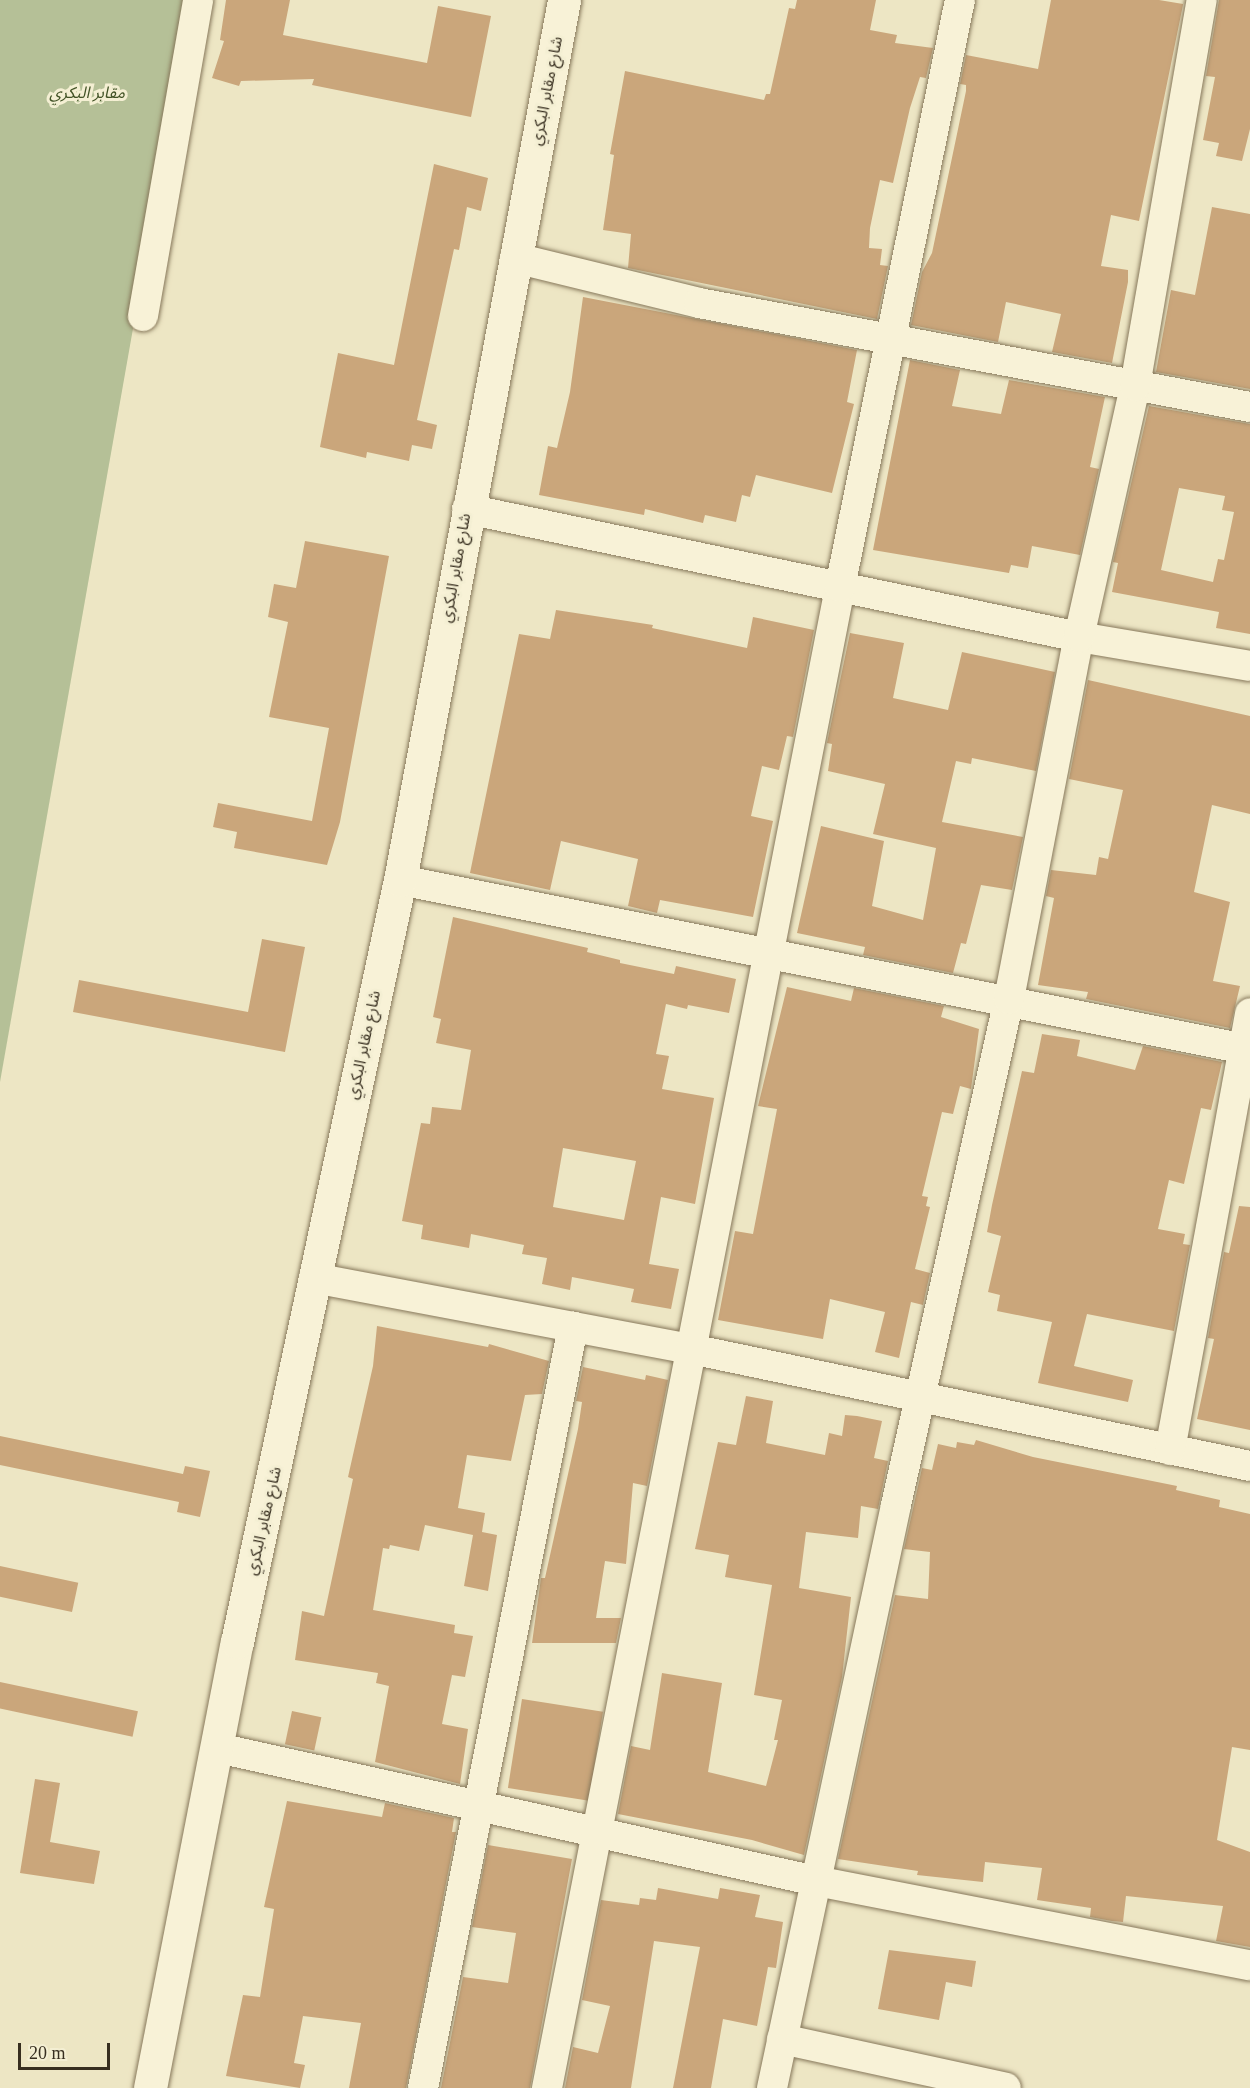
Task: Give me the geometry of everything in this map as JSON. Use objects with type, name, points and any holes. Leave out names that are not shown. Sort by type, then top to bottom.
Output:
[{"type":"street","points":[[143,316],[198,0]]},
{"type":"street","name":"شارع مقابر البكري","points":[[150,2088],[314,1278],[400,880],[467,509],[564,0]]},
{"type":"street","points":[[547,2088],[771,952],[840,587],[960,0]]},
{"type":"street","points":[[772,2088],[896,1505],[922,1400],[1009,999],[1080,637],[1135,386],[1202,0]]},
{"type":"street","points":[[515,258],[699,303],[1250,407]]},
{"type":"street","points":[[467,509],[1080,637],[1250,666]]},
{"type":"street","points":[[400,880],[1009,999],[1246,1049]]},
{"type":"street","points":[[1170,1450],[1246,1049],[1250,1013]]},
{"type":"street","points":[[314,1278],[691,1349],[922,1400],[1250,1466]]},
{"type":"street","points":[[423,2088],[573,1327]]},
{"type":"street","points":[[218,1748],[816,1881],[1250,1965]]},
{"type":"street","points":[[782,2039],[1002,2088]]},
{"type":"green space","name":"مقابر البكري","points":[[0,0],[191,0],[0,1082]]},
{"type":"building","points":[[226,0],[290,0],[283,35],[427,63],[438,6],[491,16],[471,117],[312,85],[314,79],[241,81],[239,86],[212,78],[224,41],[220,40]]},
{"type":"building","points":[[797,0],[876,0],[870,30],[897,35],[895,43],[933,48],[926,78],[920,77],[910,108],[893,183],[880,180],[870,228],[869,248],[882,249],[880,265],[888,266],[877,319],[628,268],[631,234],[603,230],[614,155],[610,154],[625,71],[764,100],[766,94],[770,94],[789,8],[795,9]]},
{"type":"building","points":[[1051,0],[1159,0],[1183,4],[1184,0],[1139,221],[1111,215],[1101,266],[1128,270],[1128,282],[1112,363],[1052,352],[1061,314],[1006,302],[998,342],[911,325],[922,272],[932,253],[966,91],[966,85],[960,84],[966,55],[1038,69]]},
{"type":"building","points":[[1219,0],[1250,0],[1250,129],[1242,161],[1216,156],[1219,143],[1203,140],[1215,77],[1206,76]]},
{"type":"building","points":[[434,164],[488,178],[481,211],[467,207],[459,250],[454,249],[417,420],[437,425],[432,449],[412,445],[409,461],[367,452],[366,458],[320,447],[338,353],[394,365]]},
{"type":"building","points":[[1212,207],[1250,214],[1250,389],[1156,372],[1171,290],[1195,295]]},
{"type":"building","points":[[583,297],[857,350],[847,402],[854,404],[832,493],[756,475],[750,497],[742,495],[736,522],[705,515],[703,523],[645,509],[644,515],[539,495],[548,446],[557,448],[570,392]]},
{"type":"building","points":[[910,360],[960,370],[952,406],[1001,414],[1009,380],[1105,397],[1090,467],[1099,469],[1080,555],[1032,546],[1028,568],[1011,565],[1009,573],[873,550]]},
{"type":"building","points":[[1149,406],[1250,424],[1250,634],[1216,628],[1219,612],[1112,592],[1118,563],[1113,562]],"holes":[[[1179,488],[1225,496],[1222,510],[1234,512],[1224,560],[1218,559],[1213,582],[1161,570]]]},
{"type":"building","points":[[305,541],[389,556],[340,822],[327,865],[234,848],[237,832],[213,827],[218,803],[312,821],[329,728],[269,717],[288,622],[268,617],[274,584],[296,588]]},
{"type":"building","points":[[556,610],[653,625],[652,628],[747,648],[753,617],[814,630],[793,737],[787,736],[779,770],[762,766],[751,816],[773,821],[753,917],[660,900],[657,913],[628,906],[638,859],[561,841],[550,890],[470,873],[519,634],[550,639]]},
{"type":"building","points":[[850,633],[904,643],[893,698],[948,710],[962,652],[1055,672],[1036,771],[972,758],[971,764],[956,761],[942,822],[1023,837],[1012,890],[981,885],[966,944],[961,943],[953,973],[863,955],[865,947],[797,933],[821,826],[884,841],[872,906],[923,920],[936,848],[873,834],[885,784],[828,771],[832,744],[827,743]]},
{"type":"building","points":[[1088,680],[1250,716],[1250,814],[1212,805],[1194,892],[1230,902],[1213,981],[1240,986],[1230,1028],[1086,999],[1088,992],[1038,985],[1054,898],[1046,896],[1051,870],[1096,875],[1099,857],[1108,859],[1123,790],[1069,779]]},
{"type":"building","points":[[453,917],[588,948],[587,952],[620,960],[620,963],[674,974],[676,966],[736,979],[729,1013],[688,1005],[687,1009],[666,1004],[656,1054],[669,1056],[662,1089],[714,1098],[695,1204],[661,1197],[649,1264],[679,1269],[671,1309],[631,1302],[634,1289],[572,1277],[570,1290],[542,1284],[547,1258],[522,1254],[524,1245],[471,1234],[469,1248],[421,1239],[423,1225],[402,1221],[421,1123],[430,1124],[432,1107],[461,1110],[471,1050],[436,1043],[441,1019],[433,1017]],"holes":[[[563,1148],[636,1161],[624,1220],[553,1207]]]},
{"type":"building","points":[[262,939],[305,947],[285,1052],[73,1012],[79,980],[248,1012]]},
{"type":"building","points":[[787,987],[851,1001],[854,988],[944,1006],[941,1017],[979,1029],[971,1089],[960,1086],[953,1114],[942,1112],[922,1196],[928,1197],[926,1206],[930,1207],[915,1269],[930,1273],[923,1305],[911,1302],[899,1358],[875,1352],[885,1312],[830,1299],[823,1339],[718,1320],[735,1231],[753,1234],[777,1109],[758,1106]]},
{"type":"building","points":[[1042,1034],[1080,1040],[1077,1056],[1135,1070],[1143,1046],[1222,1062],[1211,1110],[1201,1108],[1184,1184],[1169,1180],[1158,1229],[1185,1234],[1183,1244],[1190,1245],[1174,1331],[1087,1314],[1074,1366],[1133,1380],[1128,1402],[1038,1383],[1052,1322],[997,1311],[1000,1295],[988,1292],[1001,1236],[987,1232],[992,1205],[1022,1071],[1034,1073]]},
{"type":"building","points":[[1239,1206],[1250,1207],[1250,1430],[1197,1419],[1214,1339],[1208,1338],[1224,1252],[1229,1253]]},
{"type":"building","points":[[377,1326],[488,1347],[489,1344],[549,1361],[542,1394],[525,1395],[511,1461],[467,1455],[458,1508],[485,1513],[482,1532],[497,1535],[488,1591],[464,1586],[473,1535],[425,1525],[419,1551],[390,1545],[389,1549],[383,1548],[373,1610],[455,1625],[454,1633],[473,1636],[465,1677],[452,1675],[442,1724],[468,1729],[460,1784],[375,1762],[389,1686],[376,1683],[378,1673],[295,1660],[302,1611],[324,1616],[353,1479],[348,1477],[373,1366]]},
{"type":"building","points":[[583,1367],[645,1380],[646,1375],[668,1380],[647,1486],[633,1483],[626,1564],[605,1561],[596,1618],[621,1618],[616,1643],[532,1643],[541,1578],[545,1578],[578,1429],[582,1402],[576,1401]]},
{"type":"building","points":[[746,1396],[773,1401],[766,1443],[825,1455],[829,1433],[842,1436],[845,1415],[857,1416],[882,1421],[874,1458],[888,1461],[878,1509],[861,1506],[858,1538],[806,1532],[799,1588],[851,1597],[842,1677],[804,1855],[752,1840],[618,1814],[631,1746],[650,1750],[662,1673],[722,1683],[708,1772],[766,1786],[778,1740],[774,1740],[782,1700],[754,1695],[772,1585],[725,1577],[729,1555],[695,1549],[718,1442],[736,1445]]},
{"type":"building","points":[[0,1436],[183,1474],[185,1466],[210,1471],[200,1517],[177,1512],[179,1502],[0,1465]]},
{"type":"building","points":[[976,1440],[1033,1457],[1177,1486],[1176,1490],[1220,1500],[1219,1507],[1250,1514],[1250,1750],[1232,1747],[1217,1840],[1250,1852],[1250,1947],[1216,1941],[1223,1906],[1126,1896],[1123,1922],[1112,1921],[1090,1917],[1091,1908],[1037,1900],[1042,1868],[985,1862],[983,1882],[917,1875],[918,1871],[838,1859],[895,1595],[928,1599],[930,1552],[904,1549],[922,1468],[932,1470],[938,1444],[956,1448],[957,1442],[974,1445]]},
{"type":"building","points":[[0,1566],[78,1583],[72,1612],[0,1597]]},
{"type":"building","points":[[0,1682],[138,1711],[133,1737],[0,1709]]},
{"type":"building","points":[[522,1699],[603,1712],[589,1801],[508,1788]]},
{"type":"building","points":[[292,1711],[321,1717],[314,1750],[285,1744]]},
{"type":"building","points":[[35,1779],[60,1783],[50,1842],[100,1851],[94,1884],[20,1873]]},
{"type":"building","points":[[287,1801],[382,1817],[385,1803],[454,1818],[452,1832],[456,1832],[406,2088],[349,2088],[361,2023],[303,2016],[294,2063],[305,2065],[300,2088],[226,2076],[243,1995],[260,1997],[274,1909],[264,1907]]},
{"type":"building","points":[[488,1845],[572,1859],[530,2088],[441,2088],[463,1977],[508,1983],[516,1933],[472,1927]]},
{"type":"building","points":[[658,1888],[718,1899],[720,1888],[760,1895],[755,1917],[783,1922],[776,1968],[768,1967],[757,2026],[723,2019],[711,2088],[673,2088],[700,1947],[654,1941],[631,2088],[565,2088],[573,2047],[598,2053],[610,2006],[582,2000],[601,1900],[639,1905],[640,1898],[656,1900]]},
{"type":"building","points":[[889,1950],[976,1961],[972,1987],[946,1982],[939,2020],[878,2009]]}]
